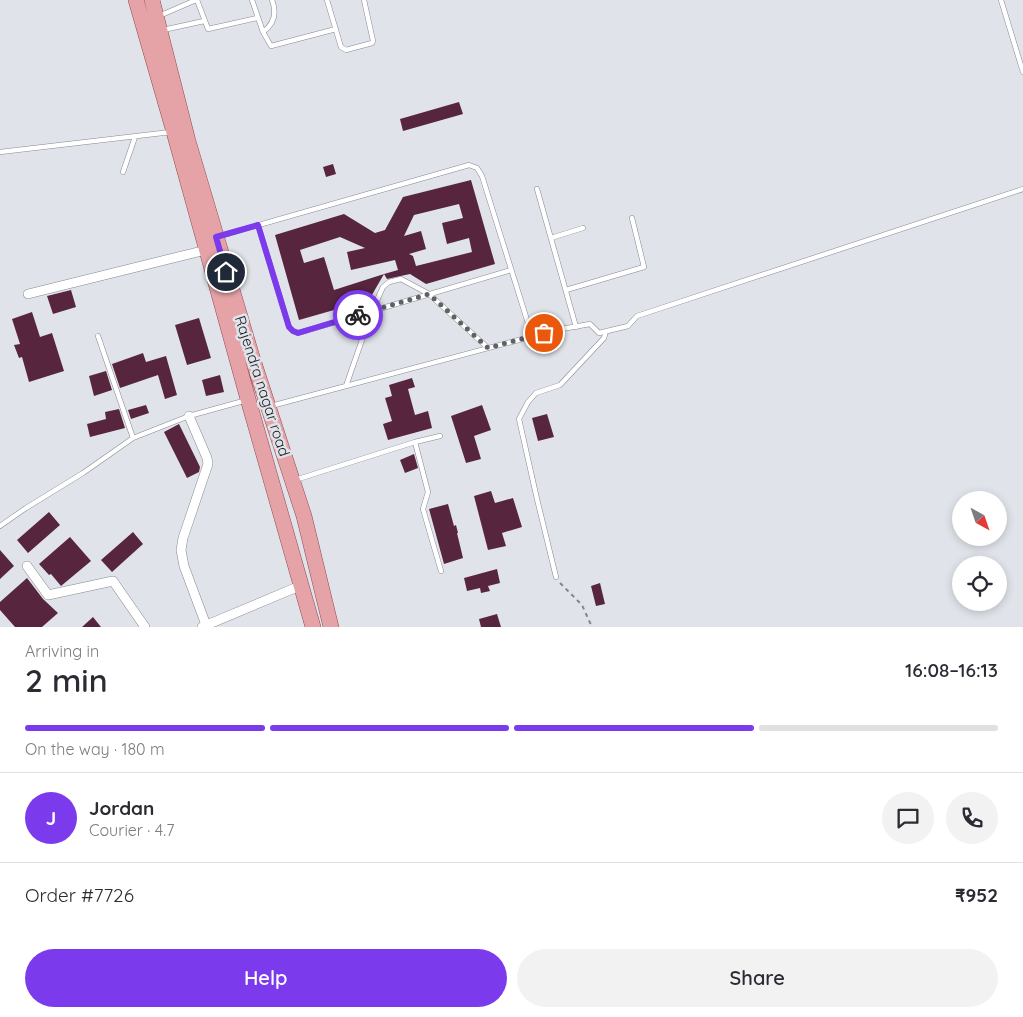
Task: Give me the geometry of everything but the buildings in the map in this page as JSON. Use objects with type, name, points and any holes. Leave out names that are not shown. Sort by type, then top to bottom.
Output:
[{"type":"main road","name":"Rajendra nagar road","points":[[136,0],[206,250],[245,359],[267,407],[293,480],[304,516],[330,627]]},
{"type":"main road","name":"Rajendra nagar road","points":[[152,0],[188,141],[216,237],[245,359],[248,400],[313,627]]},
{"type":"street","points":[[28,294],[206,250]]},
{"type":"street","points":[[189,416],[208,464],[183,538],[181,550],[184,566],[204,626],[302,585]]},
{"type":"street","points":[[27,566],[48,595],[113,581],[145,627]]},
{"type":"lane","points":[[159,24],[197,0],[206,27],[211,29],[257,18]]},
{"type":"lane","points":[[252,0],[263,32],[269,43],[275,46],[336,29]]},
{"type":"lane","points":[[263,32],[268,28],[275,13],[272,0]]},
{"type":"lane","points":[[327,0],[341,47],[344,50],[372,43],[374,36],[364,0]]},
{"type":"lane","points":[[1002,0],[1023,72]]},
{"type":"lane","points":[[159,24],[204,21]]},
{"type":"lane","points":[[0,152],[174,132]]},
{"type":"lane","points":[[123,172],[135,137]]},
{"type":"lane","points":[[216,237],[469,165],[477,168],[482,176],[532,336]]},
{"type":"lane","points":[[537,189],[576,327]]},
{"type":"lane","points":[[267,407],[532,336],[590,324],[599,333],[628,326],[637,316],[1023,189]]},
{"type":"lane","points":[[566,290],[644,267],[632,218]]},
{"type":"lane","points":[[258,225],[289,327],[298,333],[511,270]]},
{"type":"lane","points":[[551,238],[583,228]]},
{"type":"lane","points":[[346,386],[372,311],[383,287],[389,282],[404,279],[429,294],[488,348]]},
{"type":"lane","points":[[556,577],[519,419],[528,402],[536,393],[560,385],[604,338],[606,331]]},
{"type":"lane","points":[[98,336],[133,438]]},
{"type":"lane","points":[[0,526],[83,473],[133,438],[189,416],[248,400]]},
{"type":"lane","points":[[293,480],[440,436]]},
{"type":"lane","points":[[415,442],[428,492],[423,509],[441,571]]},
{"type":"path","points":[[556,577],[582,605],[592,627]]},
{"type":"way so far","points":[[358,315],[429,294],[488,348],[544,333]]},
{"type":"route","points":[[226,272],[216,237],[258,225],[289,327],[293,331],[298,333],[358,315]]}]
